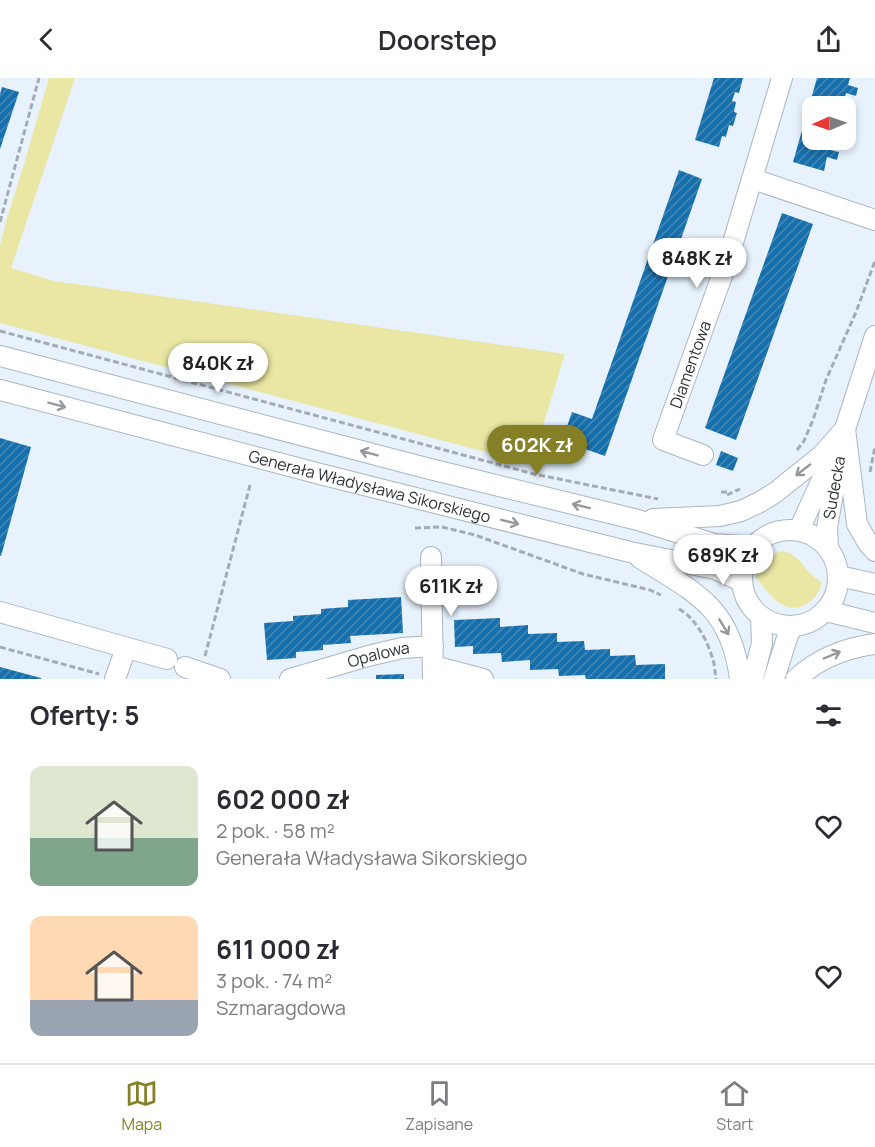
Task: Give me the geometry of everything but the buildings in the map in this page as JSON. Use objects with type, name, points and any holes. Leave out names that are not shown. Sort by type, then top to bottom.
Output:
[{"type":"street","name":"Diamentowa","points":[[703,455],[663,440],[729,256],[782,78]]},
{"type":"street","points":[[753,179],[875,220]]},
{"type":"street","name":"Sudecka","points":[[798,530],[845,429],[875,336]]},
{"type":"street","name":"Generała Władysława Sikorskiego","points":[[0,356],[426,468],[638,520],[714,544],[753,547]]},
{"type":"street","name":"Generała Władysława Sikorskiego","points":[[0,390],[630,552],[714,569],[741,581]]},
{"type":"street","points":[[638,520],[720,516],[741,511],[776,492],[822,455],[845,429]]},
{"type":"street","points":[[845,429],[857,524],[875,552]]},
{"type":"street","name":"Sudecka","points":[[828,547],[827,528],[845,429]]},
{"type":"street","points":[[786,529],[798,530],[810,533],[828,547],[836,561],[839,576],[838,588],[826,611],[804,625],[792,627],[776,624],[761,617],[751,607],[741,581],[746,557],[762,538],[786,529]]},
{"type":"street","points":[[630,552],[705,601],[724,625],[731,639],[740,679]]},
{"type":"street","points":[[431,557],[433,664]]},
{"type":"street","points":[[839,576],[875,584]]},
{"type":"street","points":[[826,611],[875,623]]},
{"type":"street","points":[[0,612],[167,659]]},
{"type":"street","points":[[753,679],[762,643],[761,617]]},
{"type":"street","points":[[774,679],[792,627]]},
{"type":"street","points":[[796,679],[821,659],[862,645],[875,644]]},
{"type":"street","points":[[115,679],[126,648]]},
{"type":"street","name":"Opalowa","points":[[290,679],[402,648],[433,664],[483,679]]},
{"type":"street","points":[[193,670],[220,679]]},
{"type":"path","points":[[0,222],[39,78]]},
{"type":"path","points":[[796,451],[804,441],[813,420],[826,380],[856,312],[875,261]]},
{"type":"path","points":[[0,331],[534,474],[662,500]]},
{"type":"path","points":[[869,477],[875,447]]},
{"type":"path","points":[[193,670],[250,485]]},
{"type":"path","points":[[721,492],[732,492],[744,488]]},
{"type":"path","points":[[415,528],[442,527],[475,536],[583,574],[650,590],[665,596]]},
{"type":"path","points":[[681,607],[705,640],[718,679]]},
{"type":"path","points":[[0,647],[115,679]]},
{"type":"shaded area","points":[[49,78],[75,78],[11,268],[54,281],[565,354],[531,464],[0,323],[0,245]]},
{"type":"shaded area","points":[[784,551],[796,557],[816,579],[822,582],[816,596],[799,607],[792,608],[778,602],[755,576],[756,570],[765,558]]}]
